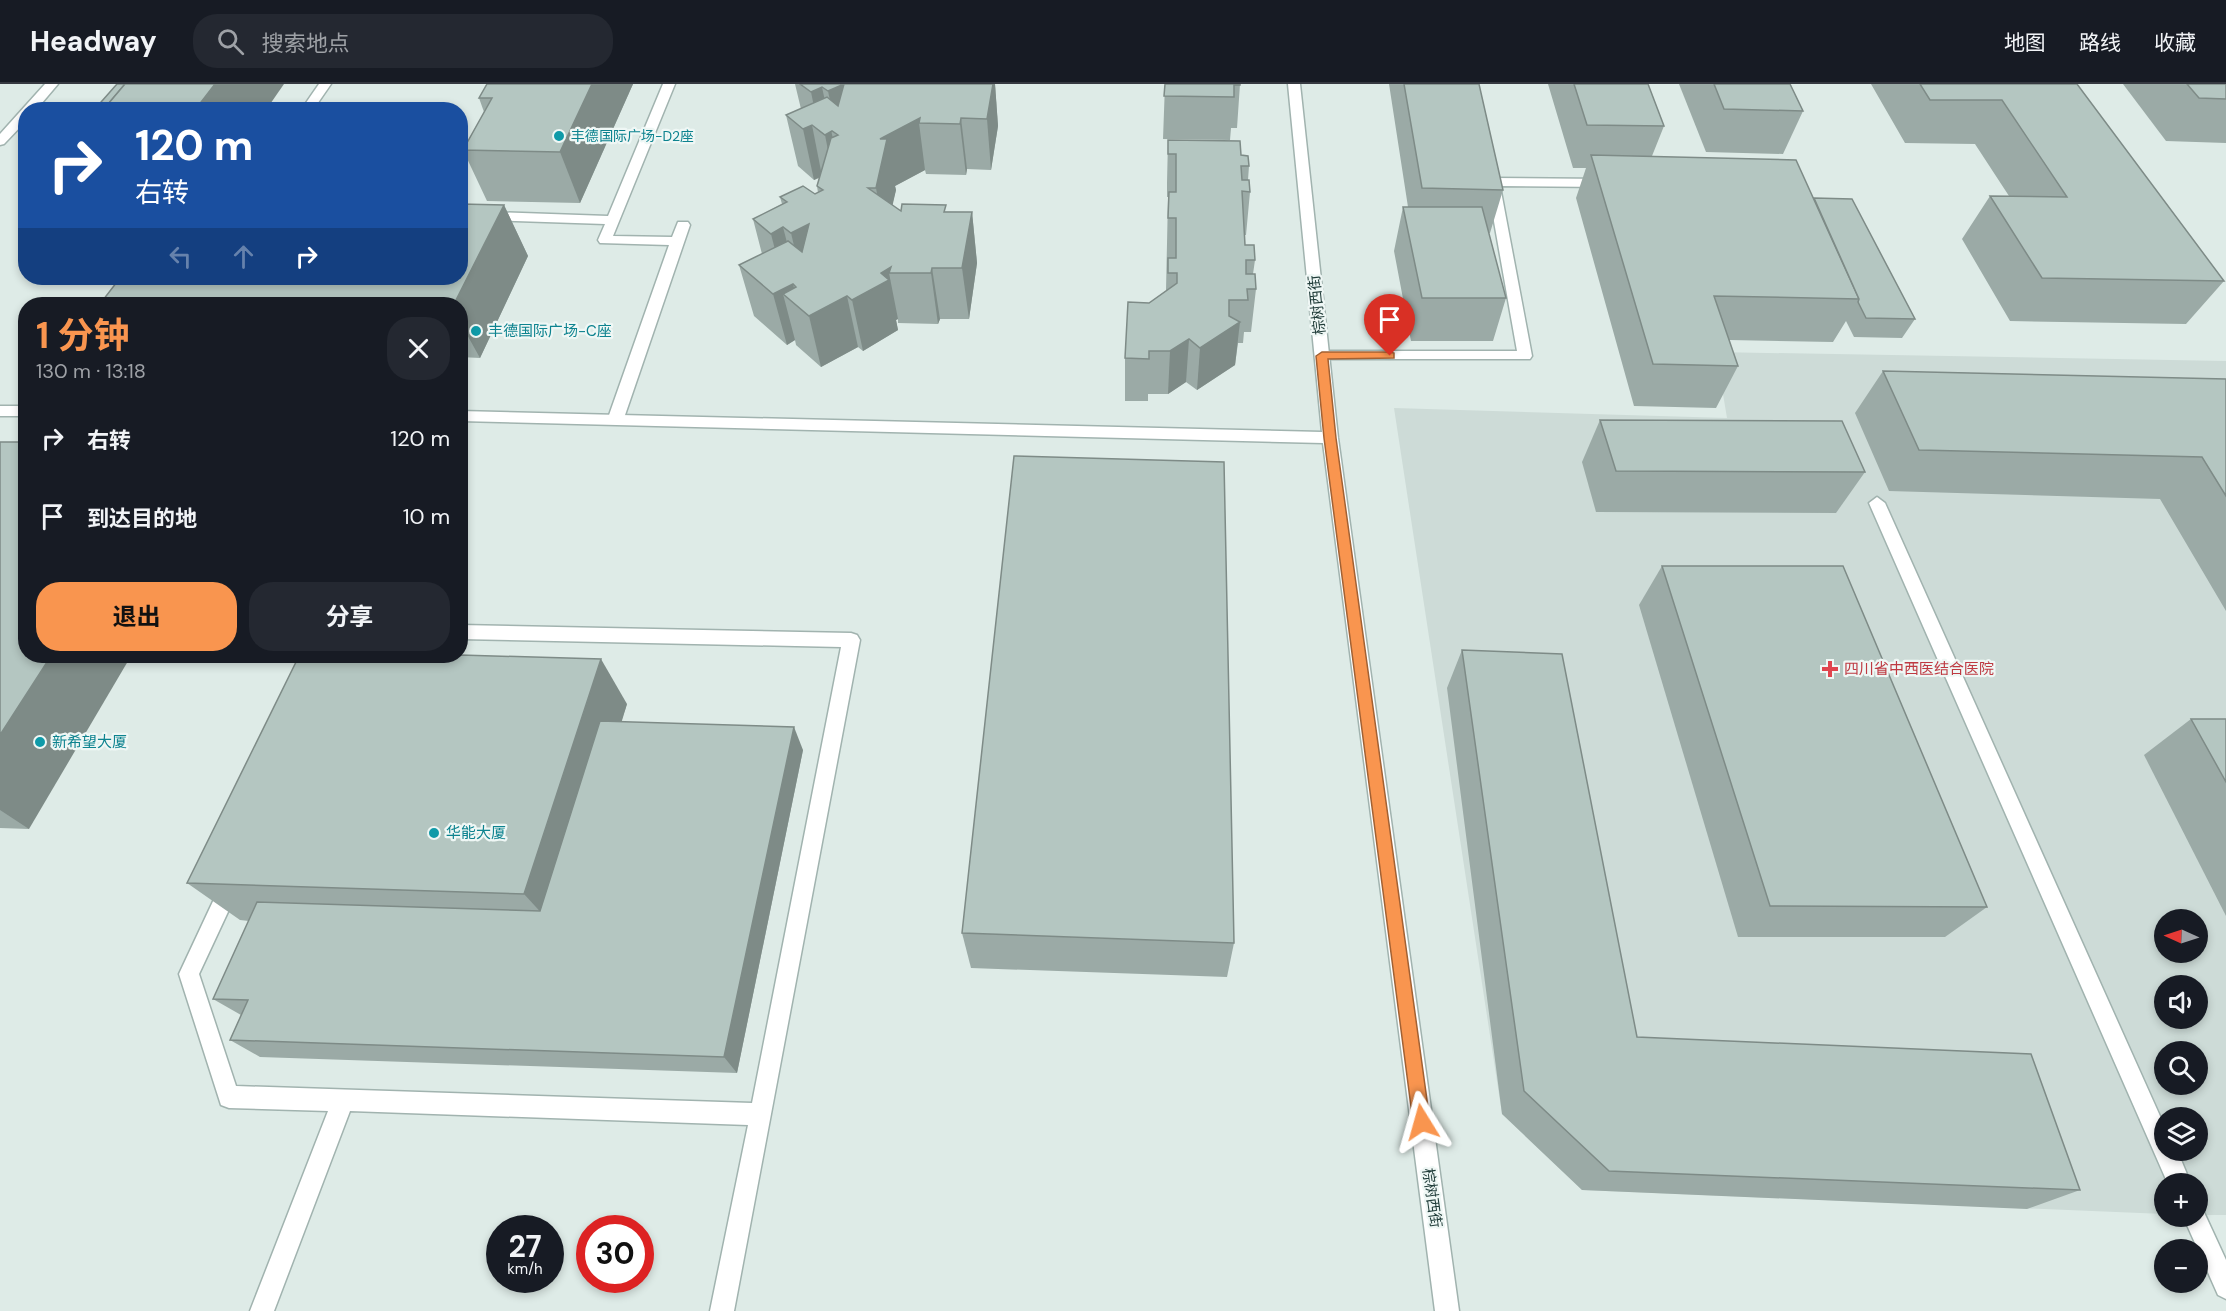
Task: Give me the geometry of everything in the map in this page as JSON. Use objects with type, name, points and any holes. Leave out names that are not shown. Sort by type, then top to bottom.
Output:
[{"type":"street","points":[[36,102],[52,84]]},
{"type":"street","points":[[313,102],[325,84]]},
{"type":"street","points":[[669,84],[605,240],[678,241]]},
{"type":"street","name":"棕树西街","points":[[1294,84],[1330,438],[1447,1311]]},
{"type":"street","points":[[0,141],[18,122]]},
{"type":"street","points":[[1322,356],[1525,356],[1493,182],[1620,183]]},
{"type":"street","points":[[468,215],[613,219]]},
{"type":"street","points":[[616,418],[683,225]]},
{"type":"street","points":[[0,411],[18,411]]},
{"type":"street","points":[[468,416],[616,418],[1330,438]]},
{"type":"street","points":[[1877,503],[2154,1125]]},
{"type":"street","points":[[468,632],[851,640],[722,1311]]},
{"type":"street","points":[[239,868],[189,974],[229,1097],[761,1114]]},
{"type":"street","points":[[262,1311],[343,1100]]},
{"type":"street","points":[[2199,1227],[2226,1287]]},
{"type":"shaded area","name":"四川省中西医结合医院","points":[[1716,352],[2226,361],[2226,1215],[2208,1215],[2208,1173],[2154,1173],[2154,1214],[1582,1190],[1502,1114],[1394,408],[1727,418]]},
{"type":"building","points":[[117,84],[125,84],[110,102],[101,102]]},
{"type":"building","points":[[125,84],[215,84],[201,102],[110,102]]},
{"type":"building","points":[[487,84],[592,84],[560,152],[468,150],[468,141],[492,98],[479,98]]},
{"type":"building","points":[[800,84],[844,84],[828,91],[822,87],[811,92]]},
{"type":"building","points":[[844,84],[993,84],[987,119],[961,118],[960,124],[919,123],[920,118],[880,139],[887,139],[876,188],[868,188],[901,211],[902,204],[946,205],[944,212],[972,212],[962,268],[932,268],[931,273],[889,273],[891,267],[881,273],[889,280],[852,300],[847,296],[809,316],[783,294],[796,287],[793,284],[773,294],[739,265],[788,241],[802,252],[809,224],[791,233],[783,227],[771,234],[753,219],[787,202],[780,197],[803,186],[815,194],[823,190],[817,186],[831,138],[838,135],[832,131],[825,135],[812,125],[803,129],[786,115],[827,97],[838,106]]},
{"type":"building","points":[[1165,84],[1240,85],[1234,85],[1234,97],[1164,96]]},
{"type":"building","points":[[1404,84],[1479,84],[1503,190],[1422,188]]},
{"type":"building","points":[[1574,84],[1648,84],[1664,126],[1587,125]]},
{"type":"building","points":[[1714,84],[1790,84],[1803,111],[1724,109]]},
{"type":"building","points":[[1920,84],[2077,84],[2224,281],[2042,278],[1990,196],[2067,197],[2002,100],[1930,100]]},
{"type":"building","points":[[2187,84],[2226,84],[2226,99],[2199,98]]},
{"type":"building","points":[[1168,140],[1240,141],[1241,155],[1248,156],[1249,166],[1241,166],[1242,180],[1249,180],[1250,192],[1242,191],[1245,245],[1254,245],[1255,260],[1246,260],[1246,274],[1255,274],[1256,289],[1247,289],[1248,300],[1229,300],[1229,316],[1240,322],[1200,348],[1189,339],[1170,351],[1149,351],[1149,359],[1125,358],[1128,302],[1149,303],[1177,283],[1177,273],[1168,273],[1168,258],[1176,258],[1176,218],[1168,218],[1169,192],[1176,192],[1176,154],[1168,154]]},
{"type":"building","points":[[1591,155],[1796,160],[1859,299],[1714,296],[1738,366],[1653,364]]},
{"type":"building","points":[[1814,198],[1852,199],[1915,319],[1866,318]]},
{"type":"building","points":[[468,204],[504,205],[468,276]]},
{"type":"building","points":[[1403,207],[1482,207],[1506,298],[1422,298]]},
{"type":"building","points":[[115,285],[464,285],[458,297],[105,297]]},
{"type":"building","points":[[1883,371],[2226,379],[2226,496],[2202,457],[1919,450]]},
{"type":"building","points":[[1600,420],[1842,421],[1865,472],[1616,471]]},
{"type":"building","points":[[0,442],[18,442],[18,663],[46,663],[0,735]]},
{"type":"building","points":[[1014,456],[1224,462],[1234,943],[962,933]]},
{"type":"building","points":[[1662,566],[1843,566],[1987,907],[1770,906]]},
{"type":"building","points":[[1462,650],[1562,654],[1637,1037],[2031,1054],[2080,1190],[1609,1171],[1524,1091]]},
{"type":"building","name":"华能大厦","points":[[468,655],[601,659],[524,894],[187,883],[296,663],[468,663]]},
{"type":"building","points":[[2191,719],[2226,719],[2226,782]]},
{"type":"building","points":[[600,721],[794,727],[724,1057],[230,1040],[248,1000],[213,999],[257,902],[540,911]]},
{"type":"place","name":"丰德国际广场-D2座","points":[[559,136]]},
{"type":"place","name":"丰德国际广场-C座","points":[[476,331]]},
{"type":"place","name":"四川省中西医结合医院","points":[[1830,669]]},
{"type":"place","name":"新希望大厦","points":[[40,742]]},
{"type":"place","name":"华能大厦","points":[[434,833]]},
{"type":"route","points":[[1390,356],[1322,356],[1330,438],[1422,1122]]}]
